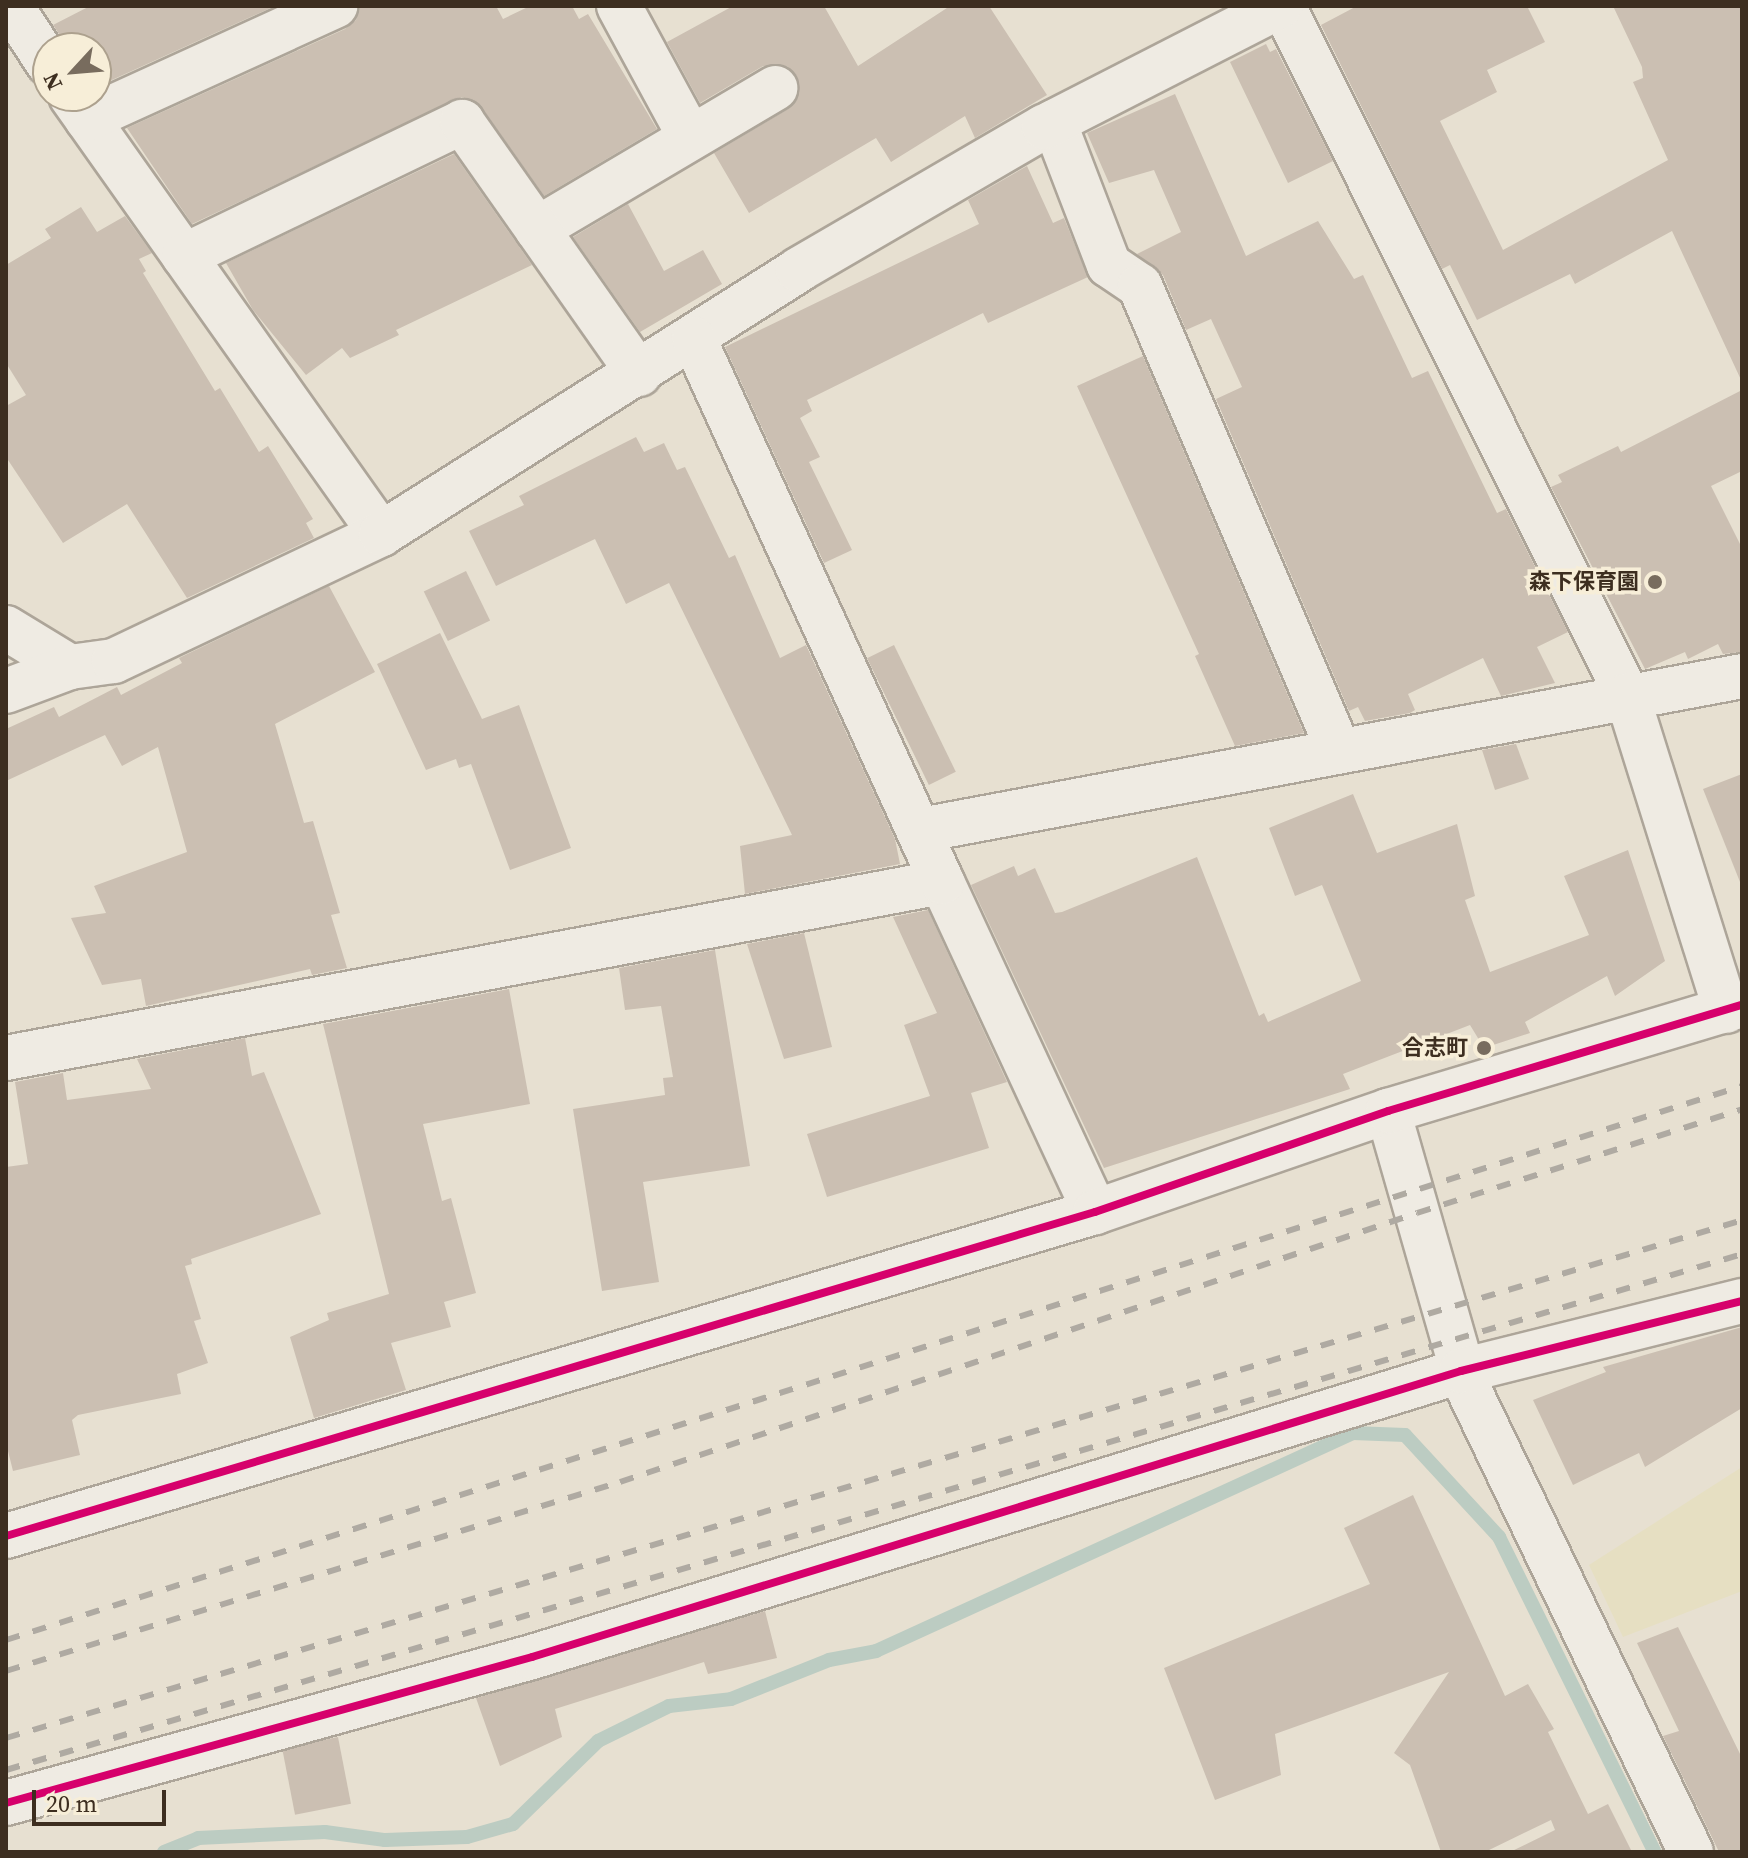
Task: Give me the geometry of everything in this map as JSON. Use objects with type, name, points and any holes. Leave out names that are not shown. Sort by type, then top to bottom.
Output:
[{"type":"street","points":[[112,94],[335,6]]},
{"type":"street","points":[[619,6],[690,137]]},
{"type":"street","points":[[6,691],[70,667],[114,661],[381,534],[639,374],[798,270],[1054,122],[1282,6],[1627,695],[1734,1008],[1388,1111],[1095,1212],[6,1536]]},
{"type":"street","points":[[23,10],[33,32]]},
{"type":"street","points":[[537,229],[775,88]]},
{"type":"street","points":[[83,112],[381,534]]},
{"type":"street","points":[[184,256],[462,122],[639,374]]},
{"type":"street","points":[[1054,122],[1109,265],[1140,286],[1338,749]]},
{"type":"street","points":[[694,339],[1095,1212]]},
{"type":"street","points":[[6,628],[70,667]]},
{"type":"street","points":[[921,830],[1338,749],[1742,676]]},
{"type":"street","points":[[6,1058],[942,882]]},
{"type":"street","points":[[1388,1111],[1461,1371],[1691,1852]]},
{"type":"street","points":[[8,1801],[532,1657],[1461,1371],[1742,1301]]},
{"type":"shaded area","points":[[1742,1467],[1742,1591],[1623,1637],[1589,1565]]},
{"type":"building","points":[[90,6],[275,6],[112,80],[112,32],[58,32],[53,25]]},
{"type":"building","points":[[360,6],[496,6],[503,19],[530,6],[572,6],[579,19],[588,14],[657,129],[544,196],[482,108],[462,97],[192,224],[127,128],[345,29],[356,20]]},
{"type":"building","points":[[733,6],[824,6],[858,66],[950,6],[989,6],[1047,95],[975,138],[965,116],[891,162],[876,138],[749,213],[714,153],[788,109],[797,100],[797,76],[787,66],[763,66],[700,103],[667,42]]},
{"type":"building","points":[[1357,6],[1527,6],[1545,42],[1487,70],[1497,92],[1440,121],[1503,250],[1668,160],[1633,82],[1643,78],[1642,67],[1613,6],[1742,6],[1742,382],[1672,231],[1575,284],[1570,274],[1477,320],[1450,265],[1442,269],[1321,25]]},
{"type":"building","points":[[1266,44],[1270,52],[1276,49],[1333,161],[1288,183],[1230,62]]},
{"type":"building","points":[[1175,94],[1246,256],[1318,221],[1354,279],[1363,275],[1412,378],[1428,371],[1497,513],[1506,509],[1568,632],[1537,647],[1555,683],[1501,696],[1483,658],[1408,694],[1415,710],[1410,713],[1365,721],[1358,707],[1349,711],[1216,399],[1242,387],[1211,319],[1186,330],[1163,275],[1137,254],[1181,232],[1154,170],[1109,183],[1087,133]]},
{"type":"building","points":[[454,154],[532,265],[396,330],[399,335],[350,358],[342,348],[306,375],[253,310],[226,263]]},
{"type":"building","points":[[1027,166],[1053,223],[1064,218],[1088,277],[988,323],[983,313],[807,400],[812,411],[800,418],[820,457],[809,462],[852,550],[824,563],[725,347],[979,224],[968,200]]},
{"type":"building","points":[[628,204],[664,271],[703,250],[722,284],[640,332],[573,237]]},
{"type":"building","points":[[81,207],[97,232],[125,216],[152,253],[139,259],[146,271],[143,273],[215,391],[220,388],[259,452],[268,446],[313,519],[306,523],[314,538],[187,598],[127,504],[63,543],[6,457],[6,406],[26,395],[6,363],[6,265],[51,238],[45,229]]},
{"type":"building","points":[[1143,356],[1304,733],[1235,746],[1195,656],[1199,654],[1077,386]]},
{"type":"building","points":[[1742,390],[1742,471],[1711,486],[1742,548],[1742,652],[1723,654],[1718,644],[1688,659],[1685,652],[1645,669],[1551,487],[1562,482],[1558,475],[1618,446],[1621,452]]},
{"type":"building","points":[[636,437],[644,452],[664,443],[677,470],[685,467],[729,558],[735,555],[780,658],[806,645],[895,839],[900,864],[745,894],[740,846],[792,835],[669,583],[626,604],[595,539],[496,586],[469,531],[524,505],[519,496]]},
{"type":"building","points":[[466,571],[490,620],[448,641],[424,592]]},
{"type":"building","points":[[329,586],[375,672],[275,724],[304,823],[313,821],[340,913],[331,915],[347,968],[312,975],[310,969],[146,1006],[141,979],[102,985],[71,918],[106,913],[94,886],[187,852],[158,747],[122,766],[105,735],[6,781],[6,729],[54,707],[59,717],[117,687],[121,695],[182,663],[179,658]]},
{"type":"building","points":[[440,633],[482,719],[519,705],[571,848],[510,870],[471,764],[459,768],[456,759],[426,770],[377,664]]},
{"type":"building","points":[[894,645],[956,772],[929,785],[867,658]]},
{"type":"building","points":[[1516,744],[1529,779],[1495,790],[1482,750]]},
{"type":"building","points":[[1742,774],[1742,881],[1740,882],[1703,789]]},
{"type":"building","points":[[1353,794],[1377,853],[1457,824],[1475,896],[1465,900],[1490,972],[1589,935],[1564,876],[1628,850],[1665,961],[1615,996],[1607,976],[1525,1022],[1530,1033],[1484,1048],[1470,1025],[1343,1074],[1350,1089],[1104,1168],[971,885],[1014,866],[1018,876],[1035,868],[1055,913],[1197,857],[1259,1016],[1264,1013],[1268,1022],[1361,981],[1322,885],[1295,896],[1269,828]]},
{"type":"building","points":[[928,910],[1007,1082],[971,1093],[989,1148],[827,1197],[807,1134],[930,1096],[904,1025],[937,1013],[893,917]]},
{"type":"building","points":[[804,933],[832,1047],[784,1059],[747,944]]},
{"type":"building","points":[[715,950],[750,1166],[643,1182],[659,1282],[602,1291],[573,1109],[665,1095],[663,1078],[673,1077],[661,1006],[625,1010],[619,968]]},
{"type":"building","points":[[509,989],[530,1104],[423,1124],[442,1201],[451,1198],[476,1293],[444,1302],[451,1327],[391,1343],[406,1390],[314,1418],[290,1337],[329,1320],[327,1313],[389,1294],[323,1024]]},
{"type":"building","points":[[245,1038],[252,1076],[264,1072],[321,1214],[191,1259],[192,1264],[185,1266],[201,1319],[194,1321],[208,1363],[177,1374],[181,1394],[78,1415],[72,1420],[80,1455],[13,1471],[6,1443],[6,1167],[28,1164],[15,1082],[63,1073],[67,1100],[151,1089],[137,1059]]},
{"type":"building","points":[[1742,1327],[1742,1408],[1645,1467],[1639,1453],[1573,1485],[1533,1400],[1606,1372],[1603,1367]]},
{"type":"building","points":[[1413,1495],[1505,1696],[1528,1684],[1554,1729],[1548,1732],[1588,1814],[1608,1804],[1632,1852],[1510,1852],[1555,1830],[1551,1820],[1485,1852],[1441,1852],[1410,1765],[1394,1753],[1449,1672],[1275,1734],[1281,1775],[1215,1800],[1164,1668],[1370,1584],[1344,1528]]},
{"type":"building","points":[[765,1611],[777,1658],[708,1674],[704,1662],[555,1709],[562,1737],[500,1766],[476,1698]]},
{"type":"building","points":[[1678,1627],[1742,1758],[1742,1852],[1719,1852],[1663,1736],[1679,1731],[1637,1643]]},
{"type":"building","points":[[338,1737],[351,1804],[295,1815],[282,1748]]},
{"type":"waterway","points":[[164,1852],[198,1838],[325,1832],[385,1840],[467,1837],[513,1824],[598,1741],[669,1706],[731,1699],[829,1660],[876,1651],[1353,1433],[1405,1435],[1499,1537],[1655,1852]]},
{"type":"railway","points":[[6,1640],[1742,1086]]},
{"type":"railway","points":[[6,1671],[620,1482],[1417,1213],[1742,1109]]},
{"type":"railway","points":[[6,1738],[1742,1220]]},
{"type":"railway","points":[[6,1770],[1742,1254]]},
{"type":"cycle path","points":[[6,1536],[1095,1212],[1388,1111],[1742,1005]]},
{"type":"cycle path","points":[[6,1803],[532,1657],[1461,1371],[1742,1301]]},
{"type":"place","name":"森下保育園","points":[[1655,582]]},
{"type":"place","name":"合志町","points":[[1484,1048]]}]
